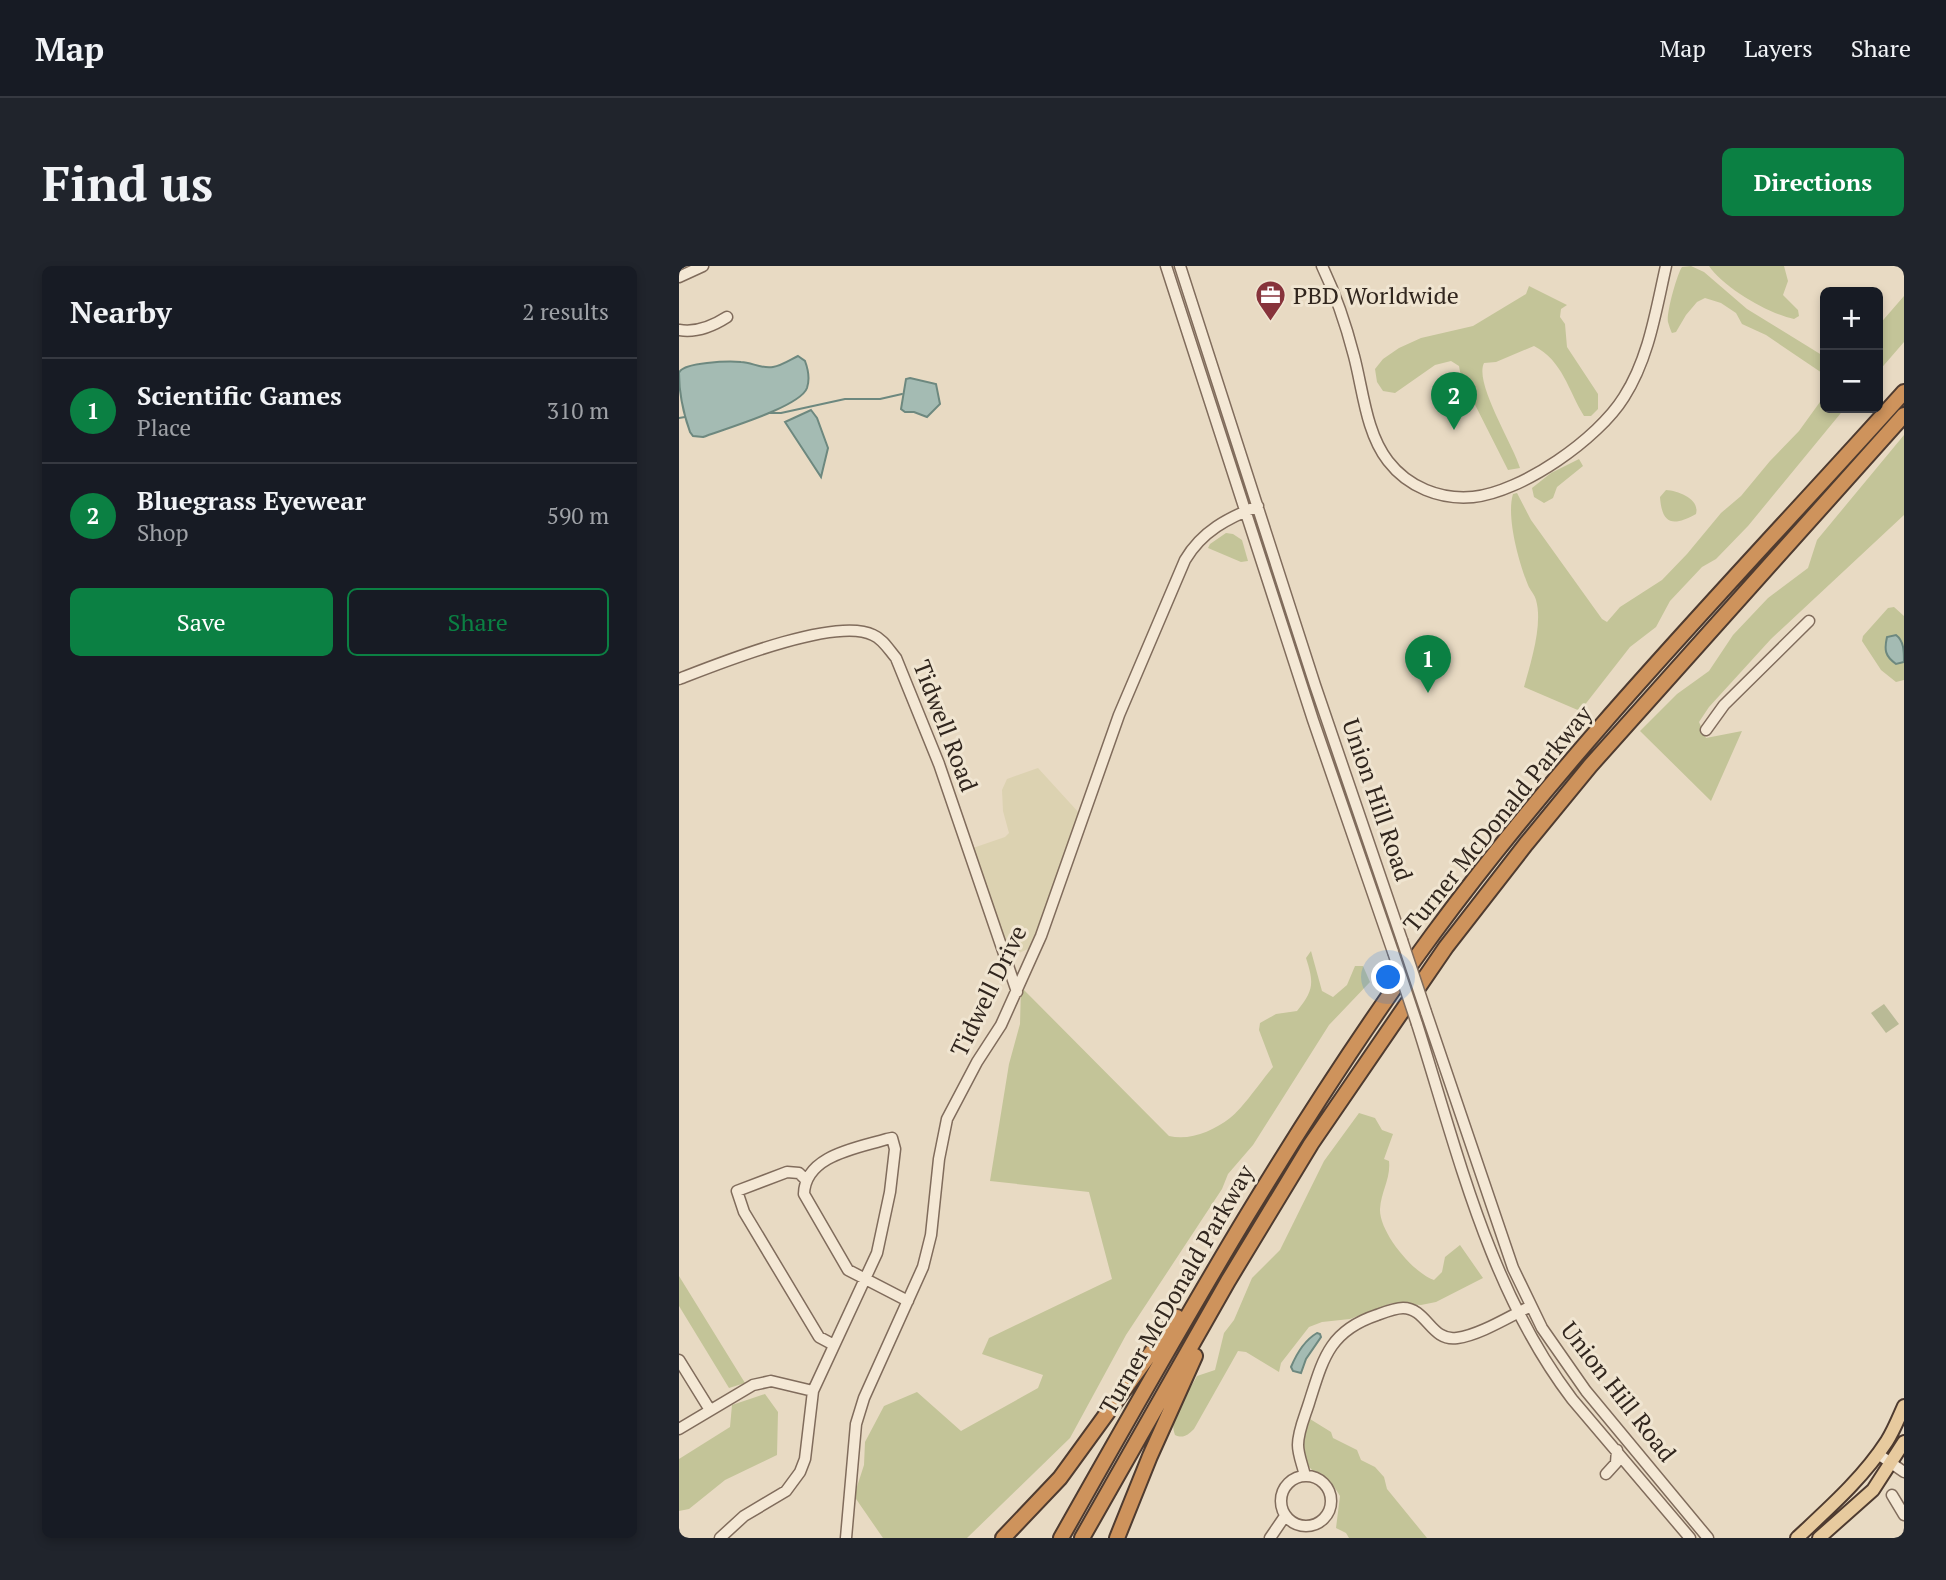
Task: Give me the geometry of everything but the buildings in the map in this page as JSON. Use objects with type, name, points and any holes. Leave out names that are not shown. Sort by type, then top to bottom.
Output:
[{"type":"highway","points":[[1829,475],[1904,384]]},
{"type":"highway","name":"Turner McDonald Parkway","points":[[1061,1538],[1217,1262],[1345,1058],[1420,952],[1475,879],[1607,718],[1904,393]]},
{"type":"highway","name":"Turner McDonald Parkway","points":[[1082,1538],[1228,1281],[1311,1144],[1355,1076],[1446,947],[1500,876],[1619,733],[1904,415]]},
{"type":"highway","points":[[1003,1538],[1060,1478],[1217,1262]]},
{"type":"highway","points":[[1117,1538],[1150,1456],[1228,1281]]},
{"type":"main road","points":[[1797,1538],[1847,1491],[1878,1454],[1904,1406]]},
{"type":"main road","points":[[1819,1538],[1873,1490],[1904,1442]]},
{"type":"street","points":[[679,277],[703,266]]},
{"type":"street","name":"Union Hill Road","points":[[1166,266],[1321,744],[1393,952],[1478,1215],[1503,1281],[1555,1376],[1690,1538]]},
{"type":"street","name":"Union Hill Road","points":[[1180,266],[1315,685],[1513,1268],[1547,1336],[1585,1391],[1708,1538]]},
{"type":"street","points":[[1322,266],[1337,300],[1373,430],[1382,453],[1397,471],[1423,489],[1446,496],[1464,497],[1495,492],[1536,472],[1569,453],[1597,430],[1623,399],[1633,380],[1648,344],[1666,266]]},
{"type":"street","points":[[679,330],[687,331],[714,325],[727,317]]},
{"type":"street","name":"Tidwell Drive","points":[[846,1538],[856,1424],[864,1398],[923,1267],[931,1235],[939,1159],[947,1119],[1017,992],[1041,936],[1119,715],[1181,568],[1193,547],[1204,536],[1226,520],[1258,506]]},
{"type":"street","points":[[1706,730],[1724,705],[1809,621]]},
{"type":"street","name":"Tidwell Road","points":[[679,679],[776,645],[834,631],[871,634],[885,644],[896,657],[939,764],[1017,992]]},
{"type":"street","points":[[720,1538],[744,1516],[786,1491],[800,1472],[805,1458],[813,1391],[865,1280],[877,1253],[885,1221],[895,1149],[893,1139],[835,1155],[821,1164],[806,1180],[806,1200],[848,1270],[865,1280],[908,1301]]},
{"type":"street","points":[[806,1180],[799,1173],[787,1172],[737,1191],[744,1212],[819,1337],[834,1345]]},
{"type":"street","points":[[1305,1476],[1298,1446],[1303,1424],[1323,1359],[1333,1343],[1349,1328],[1364,1320],[1404,1308],[1421,1314],[1431,1329],[1439,1334],[1455,1339],[1531,1306]]},
{"type":"street","points":[[679,1360],[710,1410]]},
{"type":"street","points":[[679,1429],[746,1388],[762,1383],[779,1382],[813,1391]]},
{"type":"street","points":[[1617,1450],[1616,1463],[1606,1474],[1620,1468],[1632,1468]]},
{"type":"street","points":[[1878,1454],[1904,1472]]},
{"type":"street","points":[[1305,1476],[1314,1478],[1327,1488],[1331,1504],[1324,1520],[1308,1527],[1299,1526],[1286,1516],[1281,1502],[1286,1487],[1305,1476]]},
{"type":"street","points":[[1892,1495],[1903,1511]]},
{"type":"street","points":[[1270,1538],[1286,1516]]},
{"type":"shaded area","points":[[1038,768],[1080,814],[1035,937],[1028,949],[1008,954],[973,848],[1005,837],[1009,833],[1003,811],[1002,790],[1007,779]]},
{"type":"green space","points":[[1691,266],[1704,272],[1747,309],[1820,354],[1820,372],[1766,335],[1742,324],[1736,313],[1721,303],[1705,298],[1697,302],[1676,332],[1672,333],[1668,322],[1670,303],[1682,267]]},
{"type":"green space","points":[[1709,266],[1784,266],[1788,281],[1783,295],[1798,310],[1799,316],[1794,319],[1760,306],[1725,283]]},
{"type":"green space","points":[[1529,286],[1567,305],[1561,309],[1560,317],[1565,324],[1567,347],[1598,394],[1598,409],[1591,416],[1584,416],[1558,368],[1544,352],[1534,346],[1496,362],[1484,363],[1482,372],[1489,399],[1520,468],[1508,470],[1461,377],[1459,366],[1451,361],[1435,365],[1395,393],[1383,391],[1377,382],[1375,369],[1383,359],[1399,348],[1421,338],[1473,326],[1526,294]]},
{"type":"green space","points":[[1904,296],[1904,342],[1883,366],[1883,350],[1883,320]]},
{"type":"green space","points":[[1820,402],[1820,413],[1841,413],[1748,526],[1716,559],[1702,567],[1670,601],[1656,627],[1630,647],[1580,711],[1524,687],[1535,643],[1538,610],[1517,553],[1511,515],[1513,494],[1517,493],[1531,520],[1602,619],[1607,622],[1620,607],[1662,580],[1799,431]]},
{"type":"green space","points":[[1904,435],[1904,515],[1771,639],[1709,707],[1699,722],[1706,738],[1742,731],[1711,801],[1640,731],[1677,694],[1709,671],[1733,635],[1768,598],[1808,568],[1817,540]]},
{"type":"green space","points":[[1579,459],[1583,466],[1557,487],[1553,498],[1544,503],[1534,497],[1532,488],[1551,473]]},
{"type":"green space","points":[[1666,490],[1692,500],[1696,514],[1675,522],[1666,518],[1660,497]]},
{"type":"green space","points":[[1226,533],[1242,540],[1248,561],[1241,562],[1208,548]]},
{"type":"green space","points":[[1894,607],[1904,616],[1904,680],[1896,682],[1881,670],[1862,641],[1863,636],[1888,608]]},
{"type":"green space","points":[[1311,951],[1322,991],[1333,997],[1347,985],[1355,966],[1363,966],[1370,982],[1329,1025],[1253,1145],[1228,1174],[1222,1189],[1126,1335],[1070,1438],[967,1538],[883,1538],[854,1496],[864,1465],[865,1442],[884,1406],[917,1392],[961,1431],[1038,1388],[1043,1375],[982,1354],[989,1338],[1112,1279],[1089,1192],[990,1181],[1009,1064],[1020,1024],[1021,987],[1169,1136],[1185,1137],[1209,1131],[1230,1118],[1273,1067],[1259,1030],[1260,1023],[1276,1014],[1297,1011],[1303,1004],[1311,986],[1306,958]]},
{"type":"green space","points":[[1884,1004],[1899,1024],[1886,1033],[1871,1013]]},
{"type":"green space","points":[[1359,1113],[1375,1118],[1382,1130],[1393,1134],[1384,1159],[1389,1161],[1389,1167],[1380,1209],[1391,1240],[1407,1261],[1434,1280],[1442,1272],[1445,1257],[1460,1245],[1483,1278],[1436,1302],[1421,1305],[1392,1303],[1350,1319],[1322,1322],[1309,1327],[1281,1363],[1279,1372],[1246,1352],[1238,1351],[1194,1429],[1185,1436],[1175,1435],[1173,1427],[1176,1412],[1197,1376],[1215,1370],[1224,1333],[1234,1320],[1252,1278],[1280,1250],[1324,1161]]},
{"type":"green space","points":[[679,1276],[745,1383],[729,1388],[679,1306]]},
{"type":"green space","points":[[765,1394],[778,1412],[777,1455],[725,1480],[689,1509],[679,1511],[679,1459],[730,1427],[732,1405]]},
{"type":"green space","points":[[1310,1419],[1331,1432],[1333,1438],[1357,1450],[1361,1460],[1375,1467],[1384,1477],[1387,1489],[1427,1538],[1349,1538],[1346,1533],[1336,1528],[1340,1496],[1329,1482],[1311,1469],[1305,1458],[1305,1438]]},
{"type":"water","points":[[798,356],[805,361],[807,388],[791,403],[703,437],[693,436],[690,432],[680,388],[679,373],[682,369],[697,364],[727,362],[773,367]]},
{"type":"water","points":[[906,379],[936,384],[940,404],[927,417],[901,409]]},
{"type":"water","points":[[811,410],[817,418],[828,448],[821,477],[785,422]]},
{"type":"water","points":[[1896,635],[1902,643],[1904,662],[1896,664],[1886,652],[1886,646],[1887,637]]},
{"type":"water","points":[[1317,1333],[1321,1337],[1306,1359],[1301,1373],[1293,1371],[1291,1367],[1298,1353]]},
{"type":"waterway","points":[[769,413],[781,413],[845,399],[880,399],[902,394]]},
{"type":"waterway","points":[[679,418],[685,417]]},
{"type":"place","name":"PBD Worldwide","points":[[1270,323]]},
{"type":"place","name":"Bluegrass Eyewear","points":[[1454,430]]},
{"type":"place","name":"Scientific Games","points":[[1428,693]]}]
